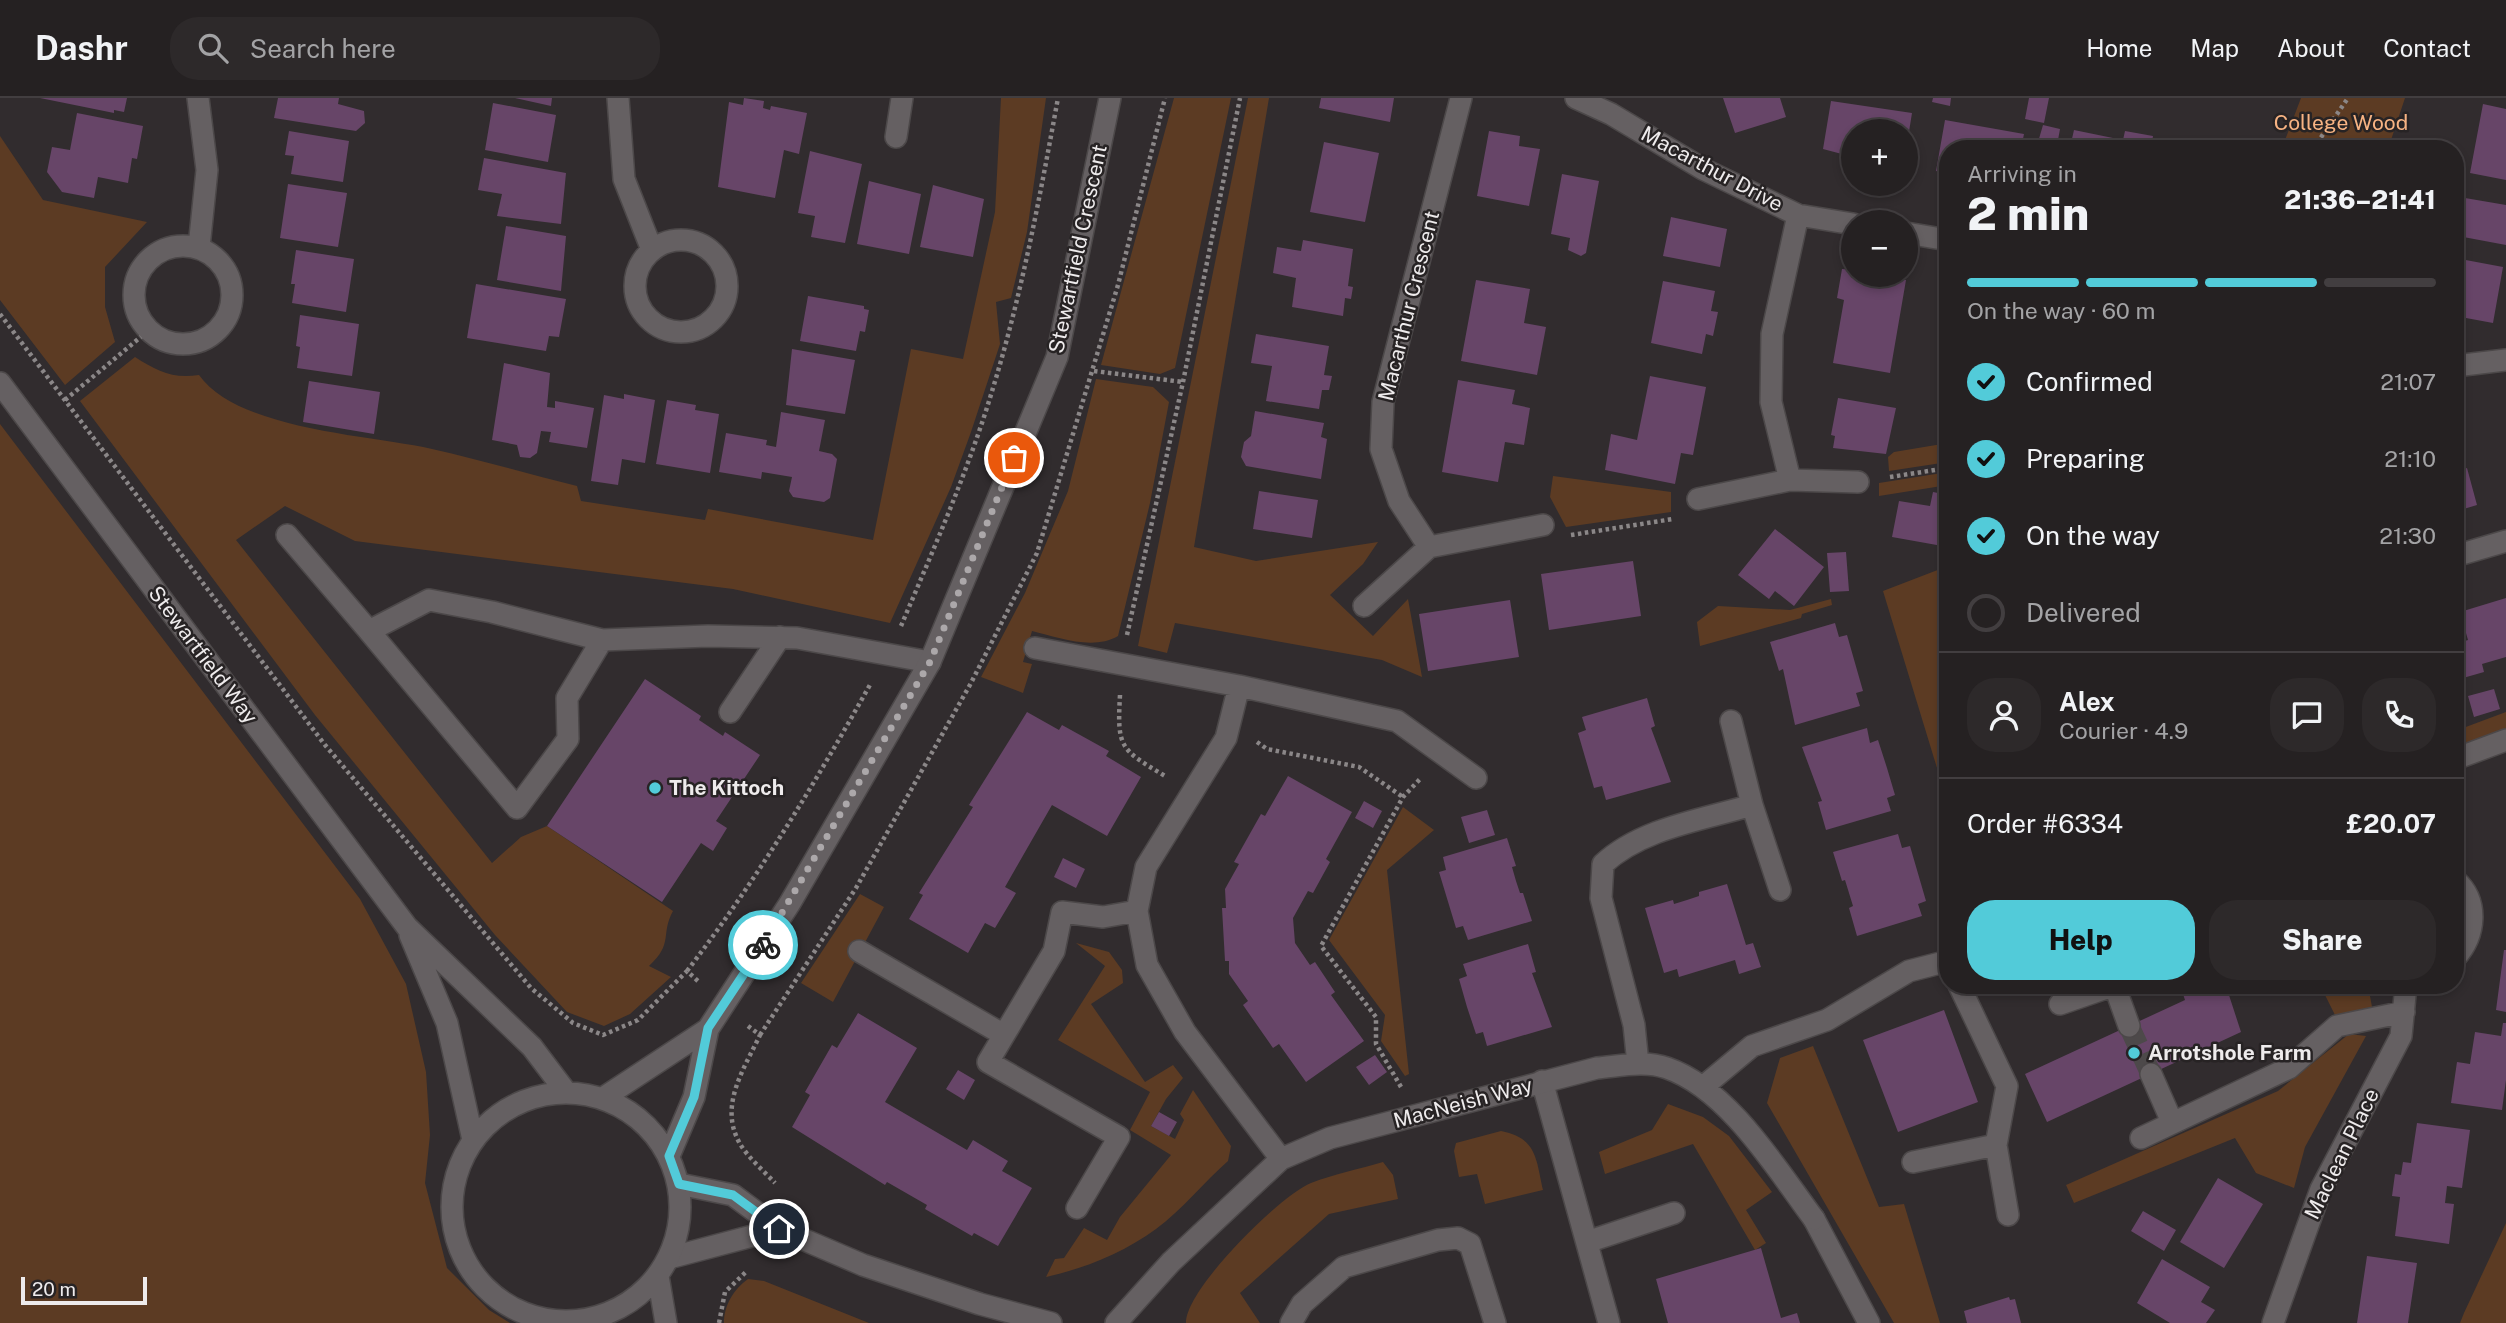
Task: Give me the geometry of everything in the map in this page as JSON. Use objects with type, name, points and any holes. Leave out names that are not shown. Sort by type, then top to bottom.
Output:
[{"type":"street","points":[[198,98],[207,170],[199,247]]},
{"type":"street","points":[[618,98],[624,179],[652,250]]},
{"type":"street","points":[[896,137],[901,98]]},
{"type":"street","name":"Stewartfield Crescent","points":[[603,1098],[708,1028],[790,903],[930,662],[1057,356],[1110,98]]},
{"type":"street","name":"Macarthur Crescent","points":[[1429,547],[1399,501],[1381,449],[1383,402],[1461,98]]},
{"type":"street","name":"Macarthur Drive","points":[[1576,98],[1616,106],[1703,169],[1798,215],[1841,222]]},
{"type":"street","points":[[1790,480],[1771,402],[1772,334],[1798,215]]},
{"type":"street","points":[[1918,235],[1939,238]]},
{"type":"street","points":[[680,239],[709,248],[720,259],[728,288],[717,317],[698,329],[675,332],[648,319],[635,291],[641,262],[652,250],[664,242],[680,239]]},
{"type":"street","points":[[182,245],[199,247],[216,258],[228,274],[232,292],[230,312],[219,329],[204,341],[184,345],[165,341],[148,331],[138,317],[133,301],[134,284],[140,269],[151,256],[166,248],[182,245]]},
{"type":"street","points":[[2464,365],[2506,360]]},
{"type":"street","name":"Stewartfield Way","points":[[0,383],[407,927],[532,1047],[566,1092]]},
{"type":"street","points":[[1698,499],[1790,480],[1858,482]]},
{"type":"street","points":[[1364,606],[1429,547],[1543,525]]},
{"type":"street","points":[[287,535],[517,808],[568,739],[567,698],[603,640]]},
{"type":"street","points":[[2464,553],[2506,541]]},
{"type":"street","points":[[369,631],[429,600],[492,612],[603,640],[660,636],[780,637],[930,662]]},
{"type":"street","points":[[730,712],[780,637]]},
{"type":"street","points":[[1035,648],[1121,662],[1397,721],[1476,778]]},
{"type":"street","points":[[1239,686],[1226,738],[1146,867],[1137,911],[1147,965],[1185,1032],[1281,1159]]},
{"type":"street","points":[[1731,721],[1752,806],[1780,890]]},
{"type":"street","points":[[2464,756],[2506,740]]},
{"type":"street","points":[[1638,1063],[1634,1025],[1601,898],[1603,864],[1618,850],[1637,839],[1752,806]]},
{"type":"street","points":[[2464,893],[2470,902],[2473,915],[2471,934],[2464,944]]},
{"type":"street","points":[[1077,1208],[1119,1137],[988,1062],[1054,951],[1062,912],[1103,917],[1137,911]]},
{"type":"street","name":"Stewartfield Way","points":[[407,927],[447,1023],[473,1140]]},
{"type":"street","points":[[859,951],[1004,1035]]},
{"type":"street","points":[[1704,1086],[1752,1046],[1827,1020],[1909,971],[1939,964]]},
{"type":"street","points":[[1963,994],[2007,1086],[1996,1145],[2008,1215]]},
{"type":"street","points":[[2060,1004],[2091,994]]},
{"type":"street","points":[[2118,994],[2129,1026]]},
{"type":"street","name":"Maclean Place","points":[[2273,1323],[2321,1188],[2401,1036],[2405,994]]},
{"type":"street","points":[[2141,1138],[2289,1068],[2337,1026],[2404,1012]]},
{"type":"street","name":"Stewartfield Crescent","points":[[669,1156],[694,1097],[708,1028]]},
{"type":"street","name":"MacNeish Way","points":[[1116,1323],[1171,1262],[1281,1159],[1330,1138],[1542,1081],[1597,1068],[1638,1063],[1665,1067],[1704,1086],[1762,1150],[1814,1219],[1869,1323]]},
{"type":"street","points":[[2151,1074],[2172,1122]]},
{"type":"street","points":[[1542,1081],[1609,1323]]},
{"type":"street","points":[[566,1092],[603,1098],[627,1110],[648,1126],[669,1156],[679,1184],[681,1211],[677,1238],[664,1267],[626,1305],[586,1322],[555,1321],[526,1315],[499,1300],[478,1280],[462,1254],[452,1216],[452,1195],[458,1167],[473,1140],[491,1120],[514,1104],[540,1095],[566,1092]]},
{"type":"street","points":[[1913,1162],[1996,1145]]},
{"type":"street","points":[[679,1184],[733,1195],[779,1229],[863,1265],[980,1304],[1051,1323]]},
{"type":"street","points":[[1587,1242],[1674,1213]]},
{"type":"street","points":[[664,1267],[779,1229]]},
{"type":"street","points":[[1291,1323],[1302,1304],[1344,1267],[1438,1240],[1458,1238],[1470,1244],[1495,1323]]},
{"type":"street","points":[[664,1267],[666,1323]]},
{"type":"path","points":[[0,314],[325,745],[531,988],[573,1023],[603,1035],[638,1020],[687,971],[745,895],[888,655],[937,542],[993,390],[1027,265],[1058,98]]},
{"type":"path","points":[[719,1323],[725,1292],[743,1277],[779,1229],[778,1186],[740,1144],[733,1126],[732,1093],[760,1035],[856,888],[971,683],[1031,565],[1094,371],[1165,98]]},
{"type":"path","points":[[1193,792],[1132,756],[1118,734],[1121,662],[1183,382],[1240,98]]},
{"type":"path","points":[[2319,140],[2348,98]]},
{"type":"path","points":[[65,400],[148,331]]},
{"type":"path","points":[[1094,371],[1183,382]]},
{"type":"path","points":[[1858,482],[1939,469]]},
{"type":"path","points":[[1543,525],[1565,536],[1674,519],[1698,499]]},
{"type":"path","points":[[1231,722],[1267,749],[1359,767],[1403,797]]},
{"type":"path","points":[[1417,1115],[1376,1044],[1376,1017],[1321,946],[1403,797],[1442,754]]},
{"type":"path","points":[[687,971],[760,1035]]},
{"type":"green space","points":[[1001,98],[1046,98],[1027,232],[1011,298],[996,302],[1000,344],[971,432],[951,487],[890,623],[733,589],[355,541],[285,506],[236,540],[492,863],[521,837],[547,826],[673,911],[664,945],[649,966],[671,977],[630,1014],[604,1026],[567,1012],[495,935],[315,715],[80,401],[135,357],[165,373],[199,375],[218,393],[243,408],[273,419],[341,434],[432,449],[577,486],[581,501],[705,520],[708,509],[873,540],[911,349],[963,359],[995,212]]},
{"type":"green space","points":[[1174,98],[1231,98],[1175,368],[1160,374],[1101,365]]},
{"type":"green space","points":[[1248,98],[1269,98],[1194,547],[1256,561],[1378,542],[1363,564],[1330,595],[1373,636],[1408,599],[1422,677],[1382,660],[1175,623],[1167,653],[1138,646]]},
{"type":"green space","name":"College Wood","points":[[2301,98],[2405,98],[2391,140],[2285,140]]},
{"type":"green space","points":[[0,136],[43,200],[147,222],[105,267],[105,307],[115,342],[65,385],[0,300]]},
{"type":"green space","points":[[1096,379],[1153,387],[1169,402],[1150,503],[1118,636],[1086,643],[1032,631],[1023,662],[1032,664],[1023,693],[981,677],[1025,593],[1068,491]]},
{"type":"green space","points":[[0,424],[360,899],[406,984],[426,1072],[430,1135],[425,1183],[447,1268],[489,1310],[510,1323],[0,1323]]},
{"type":"green space","points":[[1939,444],[1939,463],[1889,471],[1888,457],[1894,452]]},
{"type":"green space","points":[[1939,473],[1939,486],[1879,496],[1879,483]]},
{"type":"green space","points":[[1553,476],[1671,492],[1671,512],[1566,527],[1550,497]]},
{"type":"green space","points":[[1939,569],[1939,775],[1883,591]]},
{"type":"green space","points":[[1831,599],[1832,605],[1802,614],[1801,618],[1700,646],[1697,622],[1718,606],[1790,610]]},
{"type":"green space","points":[[2506,712],[2506,729],[2464,744],[2464,728]]},
{"type":"green space","points":[[1403,807],[1434,830],[1387,870],[1409,1074],[1405,1076],[1381,1041],[1385,1015],[1329,940]]},
{"type":"green space","points":[[860,894],[884,907],[833,1002],[801,983]]},
{"type":"green space","points":[[1076,943],[1109,952],[1122,970],[1123,983],[1091,1004],[1145,1082],[1173,1065],[1183,1078],[1166,1099],[1151,1126],[1175,1139],[1184,1120],[1180,1114],[1193,1090],[1231,1146],[1228,1161],[1156,1229],[1104,1259],[1046,1277],[1055,1259],[1064,1258],[1084,1228],[1107,1240],[1120,1217],[1171,1155],[1130,1130],[1150,1092],[1058,1040],[1105,966]]},
{"type":"green space","points":[[2324,994],[2370,994],[2372,1007],[2335,1015]]},
{"type":"green space","points":[[2349,1034],[2366,1036],[2305,1147],[2294,1188],[2256,1173],[2235,1138],[2074,1203],[2066,1185],[2278,1091]]},
{"type":"green space","points":[[1813,1046],[1879,1207],[1904,1204],[1940,1323],[1894,1323],[1767,1103],[1780,1058]]},
{"type":"green space","points":[[1668,1104],[1703,1117],[1729,1136],[1772,1192],[1746,1210],[1766,1243],[1755,1250],[1693,1144],[1605,1174],[1599,1152],[1652,1130]]},
{"type":"green space","points":[[1501,1131],[1522,1139],[1533,1152],[1543,1190],[1485,1204],[1477,1174],[1459,1177],[1454,1151],[1456,1143]]},
{"type":"green space","points":[[1383,1162],[1393,1175],[1398,1199],[1329,1214],[1240,1293],[1260,1323],[1186,1323],[1190,1308],[1217,1268],[1257,1224],[1296,1191],[1338,1174]]},
{"type":"green space","points":[[2506,1223],[2506,1323],[2460,1323],[2464,1313]]},
{"type":"green space","points":[[748,1279],[764,1281],[869,1323],[724,1323],[731,1298]]},
{"type":"building","points":[[40,98],[127,98],[124,112],[114,110],[114,113]]},
{"type":"building","points":[[278,98],[339,98],[338,104],[364,111],[365,123],[356,131],[274,118]]},
{"type":"building","points":[[515,98],[552,98],[551,106]]},
{"type":"building","points":[[744,98],[764,101],[763,108],[770,110],[771,106],[807,113],[799,154],[784,150],[775,198],[718,187],[729,102],[743,105]]},
{"type":"building","points":[[1321,98],[1394,98],[1390,122],[1319,108]]},
{"type":"building","points":[[1723,98],[1780,98],[1786,117],[1735,133]]},
{"type":"building","points":[[1933,98],[1951,98],[1950,106],[1932,102]]},
{"type":"building","points":[[2029,98],[2049,98],[2044,123],[2025,119]]},
{"type":"building","points":[[1831,101],[1912,113],[1911,119],[1841,119],[1841,154],[1823,149]]},
{"type":"building","points":[[493,103],[556,115],[548,162],[485,150]]},
{"type":"building","points":[[2483,104],[2506,109],[2506,180],[2470,173]]},
{"type":"building","points":[[77,113],[143,126],[137,159],[132,158],[128,183],[98,177],[94,198],[62,192],[47,172],[52,147],[70,150]]},
{"type":"building","points":[[1945,120],[2024,134],[2023,140],[1941,140]]},
{"type":"building","points":[[2043,125],[2060,129],[2058,140],[2039,140]]},
{"type":"building","points":[[2074,130],[2113,140],[2072,140]]},
{"type":"building","points":[[289,131],[349,141],[343,182],[291,174],[294,156],[285,155]]},
{"type":"building","points":[[1489,131],[1520,136],[1519,146],[1540,149],[1529,206],[1477,196]]},
{"type":"building","points":[[2125,131],[2153,136],[2152,140],[2123,140]]},
{"type":"building","points":[[1324,142],[1379,153],[1365,222],[1310,212]]},
{"type":"building","points":[[810,151],[862,164],[845,243],[811,237],[815,216],[798,213]]},
{"type":"building","points":[[484,158],[566,173],[561,224],[497,216],[502,194],[478,190]]},
{"type":"building","points":[[1562,174],[1599,181],[1586,253],[1581,256],[1568,250],[1570,238],[1551,234]]},
{"type":"building","points":[[869,181],[921,194],[909,254],[857,244]]},
{"type":"building","points":[[288,184],[347,193],[338,247],[280,238]]},
{"type":"building","points":[[933,185],[984,199],[973,257],[920,247]]},
{"type":"building","points":[[2465,198],[2506,205],[2506,245],[2464,237]]},
{"type":"building","points":[[1671,217],[1727,229],[1720,267],[1663,256]]},
{"type":"building","points":[[506,226],[566,236],[561,291],[497,280]]},
{"type":"building","points":[[1303,240],[1353,249],[1348,286],[1353,287],[1351,299],[1345,298],[1343,316],[1292,307],[1296,278],[1273,273],[1277,247],[1301,251]]},
{"type":"building","points":[[296,250],[354,259],[346,312],[292,303],[295,284],[291,284]]},
{"type":"building","points":[[2464,260],[2503,267],[2493,323],[2466,318],[2465,325]]},
{"type":"building","points":[[1841,275],[1841,287],[1905,287],[1890,373],[1833,363],[1844,300],[1837,298]]},
{"type":"building","points":[[1476,280],[1530,289],[1524,323],[1546,327],[1537,375],[1461,361]]},
{"type":"building","points":[[1663,281],[1715,291],[1711,311],[1718,312],[1713,336],[1706,334],[1702,354],[1651,343]]},
{"type":"building","points":[[476,284],[566,299],[559,337],[549,336],[546,351],[467,338]]},
{"type":"building","points":[[808,296],[864,306],[864,309],[869,310],[865,332],[860,331],[856,351],[800,341]]},
{"type":"building","points":[[300,315],[359,324],[352,376],[297,368],[300,347],[296,346]]},
{"type":"building","points":[[1256,334],[1329,346],[1324,375],[1332,376],[1329,390],[1322,390],[1319,409],[1266,401],[1272,366],[1251,363]]},
{"type":"building","points":[[792,349],[855,360],[845,414],[786,405]]},
{"type":"building","points":[[504,363],[550,373],[547,407],[555,408],[555,401],[594,408],[587,448],[549,442],[551,432],[541,431],[537,453],[530,458],[520,457],[517,445],[492,440]]},
{"type":"building","points":[[1650,376],[1706,387],[1693,455],[1681,453],[1675,484],[1605,470],[1611,434],[1637,440]]},
{"type":"building","points":[[1458,380],[1515,390],[1512,404],[1530,408],[1524,445],[1505,442],[1498,482],[1442,472]]},
{"type":"building","points":[[309,381],[380,392],[374,434],[303,422]]},
{"type":"building","points":[[624,394],[655,400],[645,463],[622,459],[618,485],[591,481],[604,395],[624,399]]},
{"type":"building","points":[[1838,398],[1896,408],[1886,454],[1833,448],[1835,436],[1831,435]]},
{"type":"building","points":[[667,400],[696,405],[695,410],[719,414],[710,473],[656,464]]},
{"type":"building","points":[[1255,411],[1324,423],[1321,437],[1327,439],[1321,479],[1246,466],[1241,457],[1244,442],[1251,436]]},
{"type":"building","points":[[781,412],[825,420],[819,451],[832,454],[837,459],[830,498],[824,502],[793,497],[789,491],[792,477],[762,472],[761,479],[719,472],[726,433],[767,440],[766,445],[776,447]]},
{"type":"building","points":[[2467,468],[2477,505],[2464,509],[2464,469]]},
{"type":"building","points":[[1259,491],[1318,500],[1312,538],[1253,529]]},
{"type":"building","points":[[1933,492],[1939,493],[1939,545],[1892,537],[1899,501],[1930,506]]},
{"type":"building","points":[[1775,529],[1824,567],[1794,606],[1775,591],[1769,599],[1738,575]]},
{"type":"building","points":[[1846,552],[1849,591],[1830,592],[1827,553]]},
{"type":"building","points":[[1633,561],[1641,616],[1549,630],[1541,574]]},
{"type":"building","points":[[2506,598],[2506,657],[2482,664],[2484,672],[2464,678],[2464,641],[2468,640],[2464,611]]},
{"type":"building","points":[[1510,600],[1519,657],[1428,671],[1419,614]]},
{"type":"building","points":[[1835,623],[1839,637],[1847,635],[1863,691],[1856,693],[1860,706],[1795,725],[1783,669],[1779,671],[1770,642]]},
{"type":"building","name":"The Kittoch","points":[[645,679],[701,716],[699,720],[723,736],[725,732],[760,755],[716,821],[727,828],[713,851],[701,843],[662,902],[547,826]]},
{"type":"building","points":[[2494,689],[2500,709],[2474,717],[2468,696]]},
{"type":"building","points":[[1647,698],[1655,726],[1651,728],[1671,782],[1606,800],[1602,786],[1594,788],[1578,733],[1586,730],[1582,717]]},
{"type":"building","points":[[1027,712],[1059,730],[1062,725],[1109,751],[1106,756],[1141,777],[1107,836],[1052,805],[1005,887],[1016,893],[995,928],[985,923],[968,953],[909,919],[923,895],[919,893],[973,807],[969,805]]},
{"type":"building","points":[[1867,728],[1870,743],[1878,740],[1895,795],[1887,798],[1891,811],[1826,830],[1818,802],[1822,801],[1802,747]]},
{"type":"building","points":[[1288,776],[1352,812],[1326,859],[1330,862],[1313,893],[1308,891],[1293,918],[1295,943],[1310,965],[1315,962],[1335,992],[1331,995],[1364,1041],[1306,1082],[1279,1044],[1273,1048],[1243,1005],[1248,1001],[1229,974],[1229,961],[1225,961],[1222,908],[1226,908],[1225,889],[1239,864],[1234,862],[1261,814],[1265,816]]},
{"type":"building","points":[[1364,801],[1382,811],[1373,828],[1355,818]]},
{"type":"building","points":[[1487,810],[1495,835],[1469,843],[1461,817]]},
{"type":"building","points":[[1898,834],[1902,848],[1910,846],[1926,901],[1918,904],[1922,916],[1857,936],[1849,908],[1853,906],[1833,852]]},
{"type":"building","points":[[1507,838],[1516,866],[1512,867],[1516,881],[1532,921],[1468,940],[1463,926],[1456,928],[1439,872],[1446,870],[1443,857]]},
{"type":"building","points":[[1063,858],[1085,869],[1076,888],[1054,877]]},
{"type":"building","points":[[1727,884],[1746,945],[1753,943],[1761,967],[1739,974],[1735,960],[1679,977],[1677,969],[1664,973],[1645,908],[1673,900],[1674,904],[1699,896],[1699,892]]},
{"type":"building","points":[[1528,944],[1536,972],[1532,973],[1552,1027],[1487,1046],[1483,1032],[1476,1034],[1467,1007],[1459,979],[1467,976],[1463,964]]},
{"type":"building","points":[[2506,950],[2506,1012],[2496,1010]]},
{"type":"building","name":"Arrotshole Farm","points":[[2183,994],[2229,994],[2241,1032],[2047,1122],[2025,1074],[2185,1000]]},
{"type":"building","points":[[1944,1010],[1978,1102],[1898,1132],[1863,1040]]},
{"type":"building","points":[[858,1013],[917,1048],[885,1102],[967,1150],[973,1140],[1008,1161],[1002,1171],[1032,1188],[998,1246],[974,1233],[972,1236],[925,1209],[927,1205],[887,1182],[885,1185],[792,1127],[810,1095],[805,1092],[832,1045],[837,1048]]},
{"type":"building","points":[[2503,1023],[2506,1023],[2506,1080],[2502,1110],[2451,1103],[2457,1062],[2470,1064],[2475,1032],[2501,1036]]},
{"type":"building","points":[[1375,1055],[1387,1072],[1369,1085],[1356,1067]]},
{"type":"building","points":[[958,1070],[975,1080],[964,1100],[946,1089]]},
{"type":"building","points":[[1159,1112],[1177,1122],[1169,1136],[1151,1126]]},
{"type":"building","points":[[2417,1123],[2470,1130],[2462,1188],[2447,1186],[2445,1203],[2454,1204],[2449,1244],[2395,1236],[2400,1197],[2392,1196],[2395,1174],[2401,1175],[2403,1162],[2411,1163]]},
{"type":"building","points":[[2218,1178],[2263,1204],[2224,1268],[2180,1242]]},
{"type":"building","points":[[2143,1211],[2176,1230],[2164,1251],[2131,1231]]},
{"type":"building","points":[[1761,1248],[1781,1318],[1797,1313],[1800,1323],[1668,1323],[1656,1279]]},
{"type":"building","points":[[2367,1256],[2417,1263],[2408,1323],[2357,1323]]},
{"type":"building","points":[[2162,1259],[2210,1287],[2201,1302],[2215,1310],[2206,1323],[2170,1323],[2137,1303]]},
{"type":"building","points":[[2009,1297],[2010,1300],[2015,1299],[2021,1323],[1967,1323],[1964,1311]]},
{"type":"tunnel","points":[[2129,1026],[2151,1074]]},
{"type":"way so far","points":[[763,945],[930,662],[1014,458]]},
{"type":"place","name":"The Kittoch","points":[[655,788]]},
{"type":"place","name":"Arrotshole Farm","points":[[2134,1053]]},
{"type":"route","points":[[763,945],[708,1028],[694,1097],[669,1156],[679,1184],[733,1195],[779,1229]]}]
